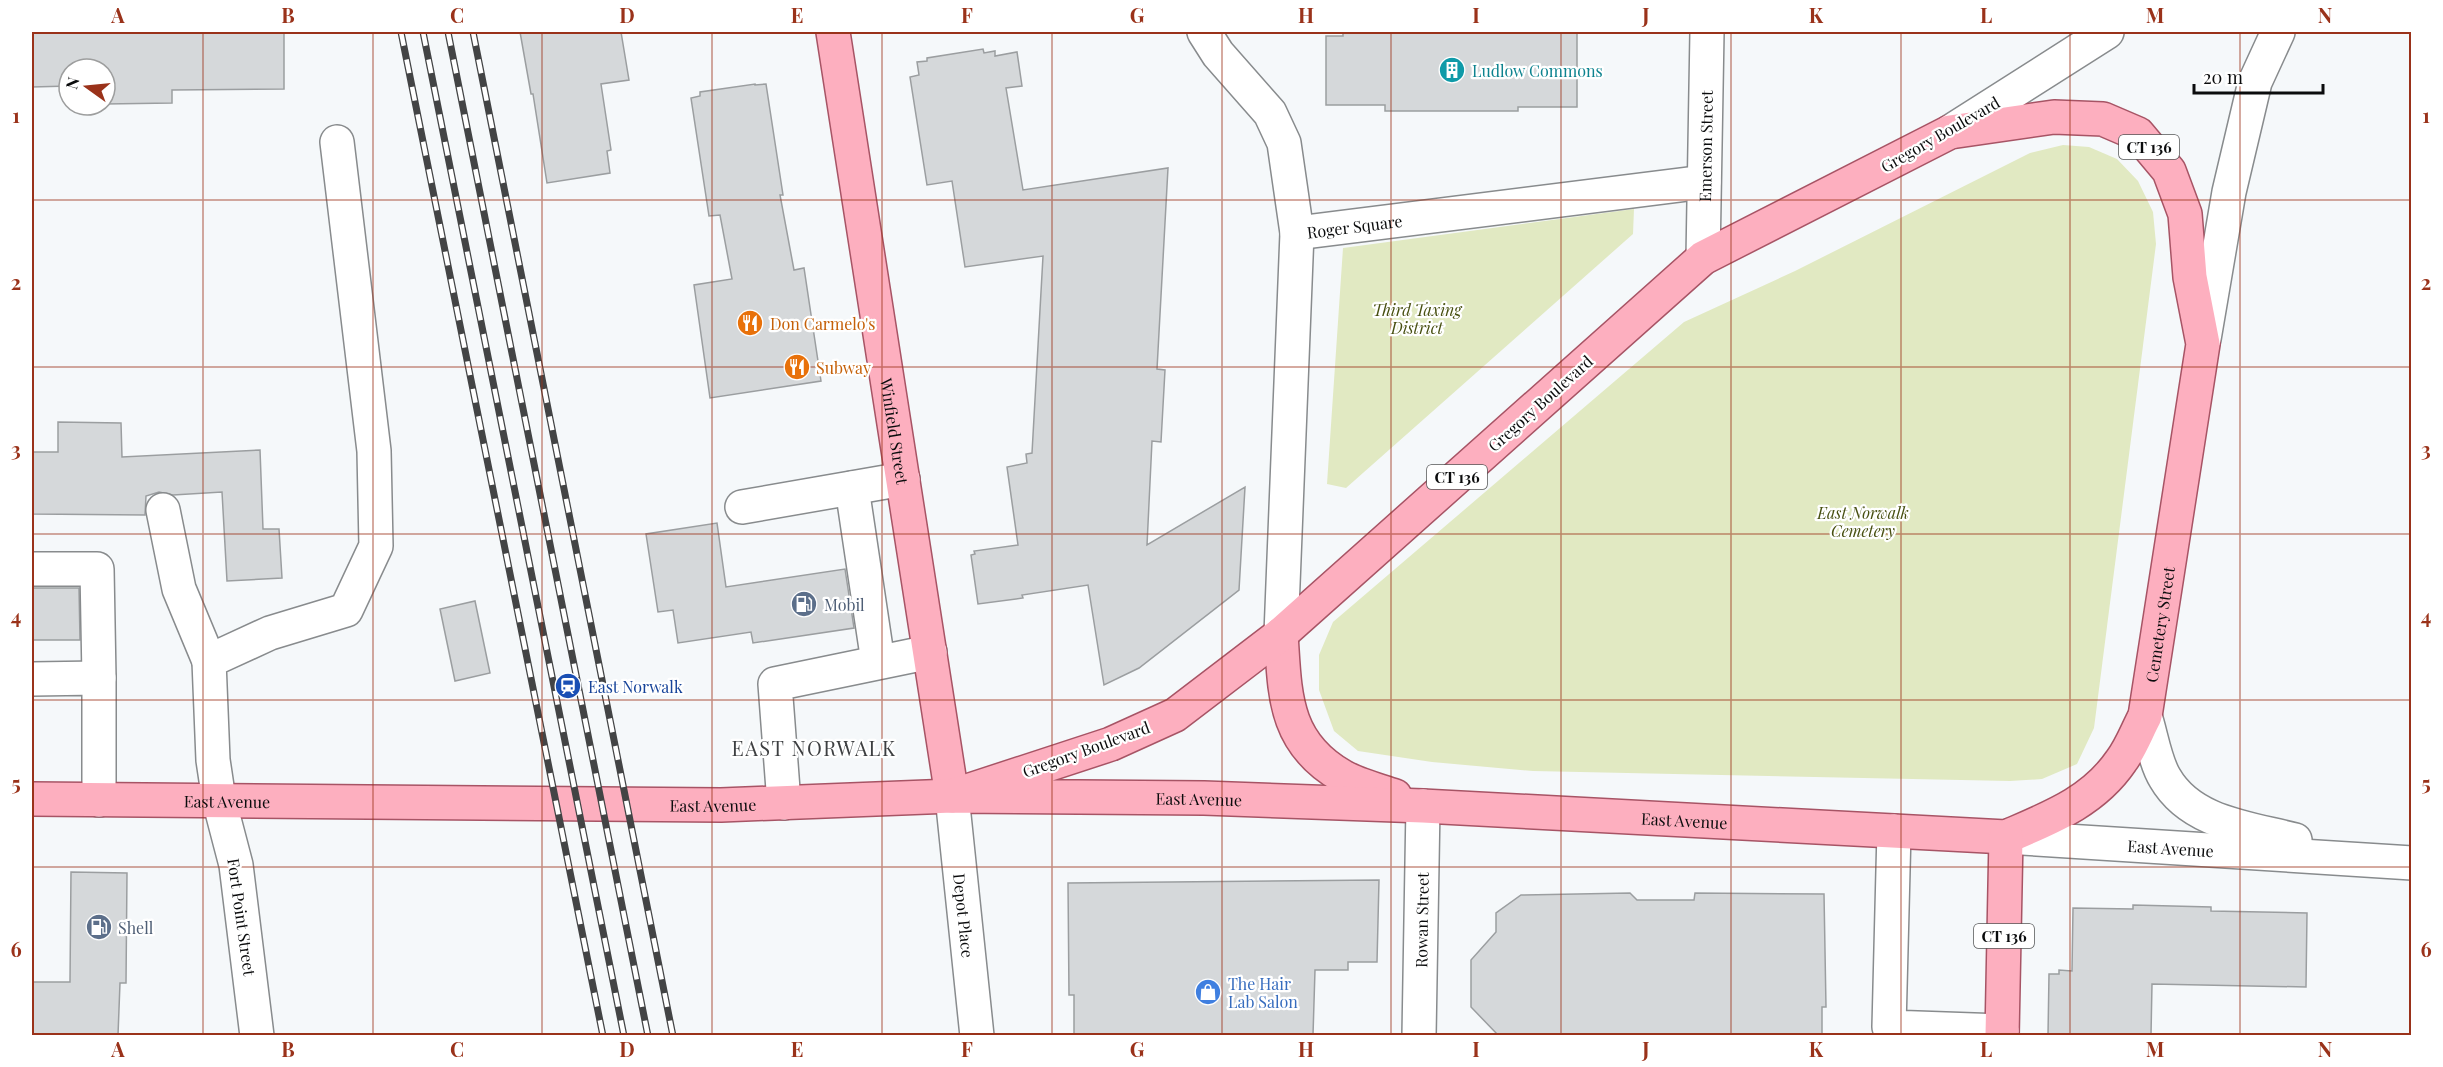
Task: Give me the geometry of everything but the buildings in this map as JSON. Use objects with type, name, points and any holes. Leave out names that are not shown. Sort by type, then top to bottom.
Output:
[{"type":"main road","name":"Winfield Street","points":[[833,32],[951,796]]},
{"type":"main road","name":"Cemetery Street","points":[[1950,132],[2054,117],[2103,119],[2138,134],[2169,171],[2185,214],[2190,277],[2203,344],[2145,716],[2121,761],[2094,792],[2072,808],[2006,837]]},
{"type":"main road","name":"Gregory Boulevard","points":[[951,796],[1111,744],[1175,715],[1281,634],[1703,258],[1950,132]]},
{"type":"main road","points":[[1281,634],[1286,702],[1304,743],[1342,777],[1423,806]]},
{"type":"main road","name":"East Avenue","points":[[32,799],[721,806],[951,796],[1204,798],[1423,806],[2006,837]]},
{"type":"main road","name":"CT 136","points":[[2002,1033],[2006,837]]},
{"type":"street","points":[[1204,32],[1218,54],[1270,113],[1284,143],[1297,233]]},
{"type":"street","name":"Emerson Street","points":[[1703,258],[1707,32]]},
{"type":"street","name":"Gregory Boulevard","points":[[1950,132],[2107,32]]},
{"type":"street","name":"Cemetery Street","points":[[2203,344],[2229,192],[2247,115],[2255,82],[2278,32]]},
{"type":"street","points":[[163,510],[179,589],[209,660],[270,633],[346,610],[375,546],[374,451],[337,142]]},
{"type":"street","name":"Roger Square","points":[[1281,634],[1297,233],[1704,182]]},
{"type":"street","points":[[742,507],[903,479]]},
{"type":"street","points":[[852,488],[878,662]]},
{"type":"street","points":[[32,569],[97,568],[99,800]]},
{"type":"street","points":[[784,803],[775,684],[930,652]]},
{"type":"street","name":"Fort Point Street","points":[[209,660],[213,760],[219,801],[236,865],[257,1035]]},
{"type":"street","points":[[32,679],[99,678]]},
{"type":"street","name":"East Avenue","points":[[2145,716],[2164,777],[2183,802],[2214,819],[2366,859]]},
{"type":"street","name":"Depot Place","points":[[951,796],[977,1035]]},
{"type":"street","name":"Rowan Street","points":[[1419,1035],[1423,806]]},
{"type":"street","points":[[1894,831],[1889,1031],[2002,1033]]},
{"type":"street","name":"East Avenue","points":[[2006,837],[2412,863]]},
{"type":"green space","name":"East Norwalk Cemetery","points":[[2063,145],[2089,147],[2117,159],[2138,181],[2153,212],[2156,244],[2094,728],[2077,764],[2042,779],[2010,781],[1533,771],[1432,762],[1358,751],[1334,731],[1319,690],[1319,655],[1333,622],[1684,322],[1795,271],[2030,153]]},
{"type":"green space","name":"Third Taxing District","points":[[1634,209],[1633,234],[1346,488],[1327,484],[1343,248]]},
{"type":"railway","points":[[401,32],[603,1036]]},
{"type":"railway","points":[[423,32],[624,1036]]},
{"type":"railway","points":[[448,32],[648,1036]]},
{"type":"railway","points":[[473,32],[673,1036]]},
{"type":"place","name":"Ludlow Commons","points":[[1452,70]]},
{"type":"place","name":"Don Carmelo's","points":[[750,323]]},
{"type":"place","name":"Subway","points":[[797,367]]},
{"type":"place","name":"Mobil","points":[[804,604]]},
{"type":"place","name":"East Norwalk","points":[[568,686]]},
{"type":"place","name":"Shell","points":[[99,927]]},
{"type":"place","name":"The Hair Lab Salon","points":[[1208,992]]},
{"type":"district","name":"EAST NORWALK","points":[[814,747]]}]
